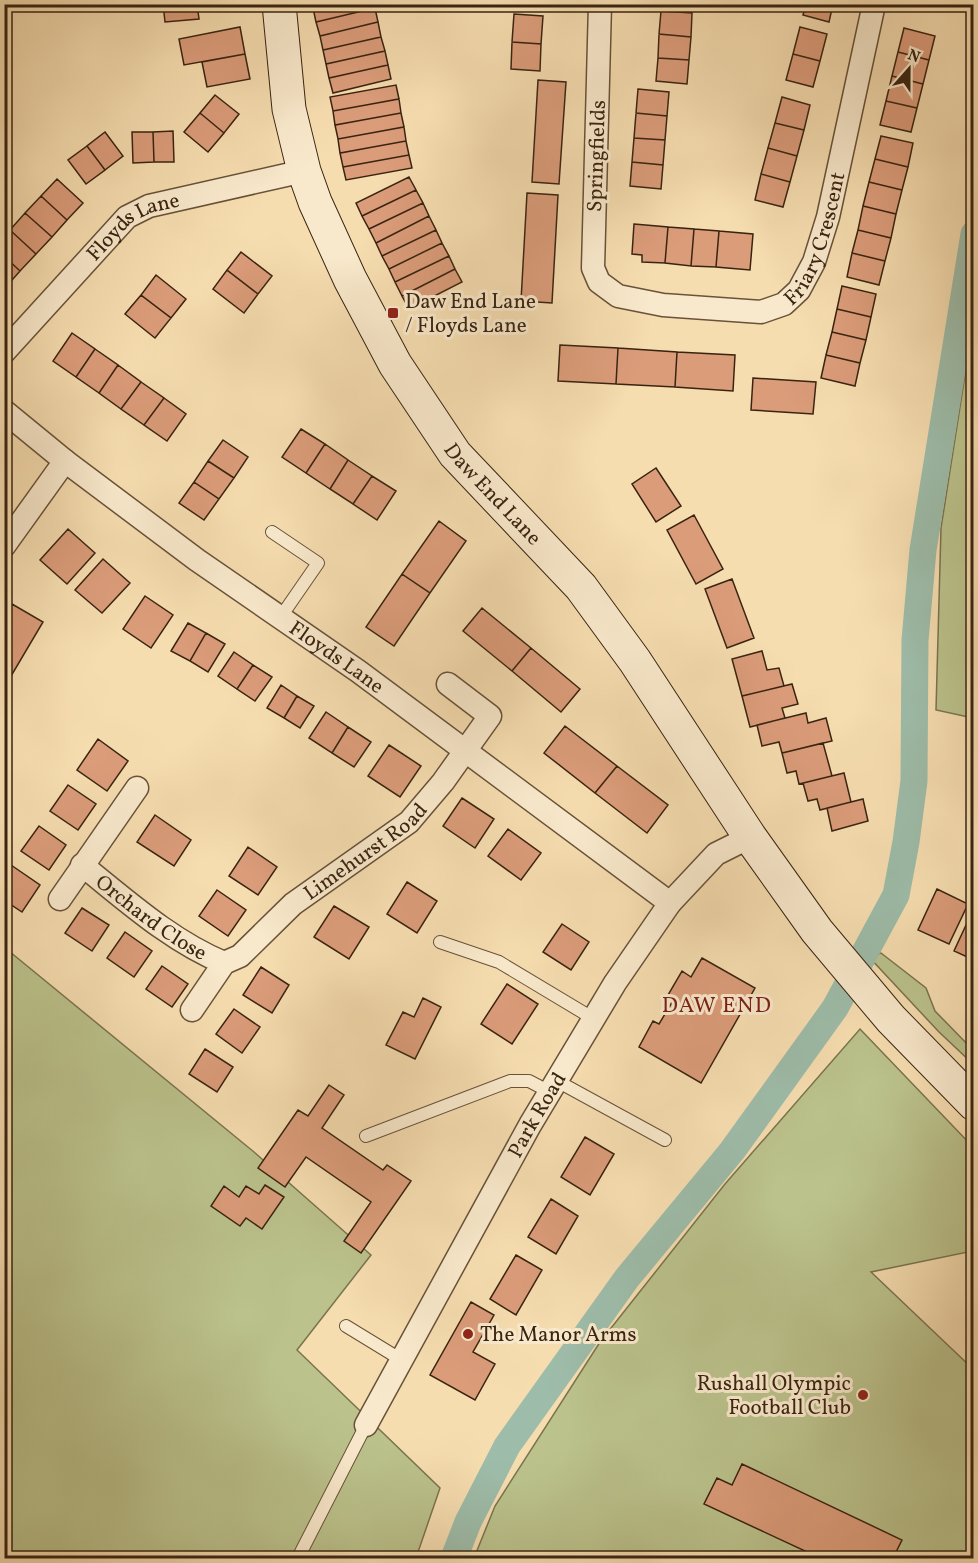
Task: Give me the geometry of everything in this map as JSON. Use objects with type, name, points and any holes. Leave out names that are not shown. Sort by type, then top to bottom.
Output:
[{"type":"main road","name":"Daw End Lane","points":[[279,4],[290,110],[304,171],[315,202],[350,279],[395,364],[455,454],[581,587],[634,660],[750,837],[817,931],[891,1019],[974,1104]]},
{"type":"street","name":"Springfields","points":[[600,4],[592,268],[598,282],[618,296]]},
{"type":"street","name":"Friary Crescent","points":[[618,296],[663,305],[761,312],[784,304],[799,290],[814,262],[828,217],[874,4]]},
{"type":"street","name":"Floyds Lane","points":[[4,352],[128,217],[149,206],[304,171]]},
{"type":"street","name":"Floyds Lane","points":[[4,411],[65,461],[206,566],[465,750],[670,903]]},
{"type":"street","points":[[4,546],[65,461]]},
{"type":"street","name":"Limehurst Road","points":[[192,1010],[224,963],[240,956],[293,904],[408,822],[442,782],[490,716],[448,684]]},
{"type":"street","name":"Orchard Close","points":[[60,898],[137,788]]},
{"type":"street","name":"Park Road","points":[[366,1425],[400,1359],[553,1086],[594,1019],[670,903],[716,854],[750,837]]},
{"type":"street","name":"Orchard Close","points":[[82,865],[188,946],[224,963]]},
{"type":"lane","points":[[272,532],[318,562],[280,618]]},
{"type":"lane","points":[[440,942],[499,962],[594,1019]]},
{"type":"lane","points":[[366,1136],[510,1081],[529,1081],[553,1086],[665,1140]]},
{"type":"lane","points":[[345,1326],[400,1359]]},
{"type":"lane","points":[[298,1558],[366,1425]]},
{"type":"green space","points":[[973,324],[974,718],[936,710],[941,528]]},
{"type":"green space","points":[[4,947],[254,1152],[371,1255],[297,1350],[440,1488],[416,1558],[5,1558]]},
{"type":"green space","points":[[881,953],[926,988],[935,1011],[973,1050],[973,1064],[939,1032],[869,957]]},
{"type":"green space","points":[[860,1029],[973,1147],[973,1251],[871,1272],[973,1369],[973,1558],[474,1558],[495,1506],[600,1342],[725,1184]]},
{"type":"building","points":[[163,4],[197,4],[199,19],[165,22]]},
{"type":"building","points":[[326,4],[374,4],[375,8],[316,22],[313,8]]},
{"type":"building","points":[[662,4],[693,4],[692,13],[661,11]]},
{"type":"building","points":[[806,4],[833,4],[829,22],[803,15]]},
{"type":"building","points":[[912,4],[941,4],[939,11]]},
{"type":"building","points":[[375,8],[378,22],[320,36],[316,22]]},
{"type":"building","points":[[661,11],[692,13],[691,37],[659,34]]},
{"type":"building","points":[[514,14],[543,16],[541,44],[512,42]]},
{"type":"building","points":[[378,22],[381,37],[323,50],[320,36]]},
{"type":"building","points":[[240,27],[245,54],[184,65],[179,39]]},
{"type":"building","points":[[800,27],[827,34],[820,61],[793,54]]},
{"type":"building","points":[[904,28],[935,36],[929,60],[898,52]]},
{"type":"building","points":[[659,34],[691,37],[689,60],[658,58]]},
{"type":"building","points":[[381,37],[385,51],[326,64],[323,50]]},
{"type":"building","points":[[512,42],[541,44],[540,71],[511,69]]},
{"type":"building","points":[[385,51],[388,65],[329,78],[326,64]]},
{"type":"building","points":[[898,52],[929,60],[923,84],[892,76]]},
{"type":"building","points":[[245,54],[250,79],[207,87],[202,62]]},
{"type":"building","points":[[793,54],[820,61],[813,87],[786,80]]},
{"type":"building","points":[[658,58],[689,60],[687,84],[656,81]]},
{"type":"building","points":[[388,65],[391,79],[333,93],[329,78]]},
{"type":"building","points":[[892,76],[923,84],[917,108],[886,101]]},
{"type":"building","points":[[538,80],[566,82],[559,184],[532,182]]},
{"type":"building","points":[[396,85],[399,99],[333,111],[330,97]]},
{"type":"building","points":[[638,89],[669,92],[667,116],[636,113]]},
{"type":"building","points":[[215,95],[239,114],[224,133],[200,113]]},
{"type":"building","points":[[782,97],[810,105],[804,130],[775,123]]},
{"type":"building","points":[[399,99],[401,113],[335,125],[333,111]]},
{"type":"building","points":[[886,101],[917,108],[911,132],[880,125]]},
{"type":"building","points":[[200,113],[224,133],[208,152],[184,132]]},
{"type":"building","points":[[401,113],[404,127],[338,139],[335,125]]},
{"type":"building","points":[[636,113],[667,116],[665,140],[634,138]]},
{"type":"building","points":[[775,123],[804,130],[797,156],[768,148]]},
{"type":"building","points":[[404,127],[406,141],[340,153],[338,139]]},
{"type":"building","points":[[173,131],[174,162],[154,162],[153,132]]},
{"type":"building","points":[[105,132],[123,156],[105,170],[87,146]]},
{"type":"building","points":[[132,132],[153,132],[154,162],[133,163]]},
{"type":"building","points":[[881,136],[913,143],[908,167],[875,159]]},
{"type":"building","points":[[634,138],[665,140],[663,165],[632,162]]},
{"type":"building","points":[[406,141],[409,155],[343,167],[340,153]]},
{"type":"building","points":[[87,146],[105,170],[86,184],[68,160]]},
{"type":"building","points":[[768,148],[797,156],[790,182],[761,174]]},
{"type":"building","points":[[409,155],[412,168],[346,180],[343,167]]},
{"type":"building","points":[[875,159],[908,167],[902,190],[869,182]]},
{"type":"building","points":[[632,162],[663,165],[661,189],[630,186]]},
{"type":"building","points":[[761,174],[790,182],[783,207],[755,200]]},
{"type":"building","points":[[409,177],[416,190],[362,216],[356,203]]},
{"type":"building","points":[[57,179],[83,203],[67,220],[41,196]]},
{"type":"building","points":[[869,182],[902,190],[896,214],[863,206]]},
{"type":"building","points":[[416,190],[423,203],[369,229],[362,216]]},
{"type":"building","points":[[527,193],[558,195],[552,303],[521,301]]},
{"type":"building","points":[[41,196],[67,220],[52,237],[25,213]]},
{"type":"building","points":[[423,203],[429,216],[376,243],[369,229]]},
{"type":"building","points":[[863,206],[896,214],[891,238],[858,230]]},
{"type":"building","points":[[25,213],[52,237],[36,254],[10,230]]},
{"type":"building","points":[[429,216],[436,230],[382,256],[376,243]]},
{"type":"building","points":[[634,224],[668,227],[665,263],[642,262],[642,255],[632,254]]},
{"type":"building","points":[[668,227],[694,229],[691,266],[665,263]]},
{"type":"building","points":[[694,229],[719,231],[716,267],[691,266]]},
{"type":"building","points":[[10,230],[36,254],[20,271],[4,256],[4,236]]},
{"type":"building","points":[[436,230],[442,243],[389,269],[382,256]]},
{"type":"building","points":[[858,230],[891,238],[885,261],[852,253]]},
{"type":"building","points":[[719,231],[753,234],[750,270],[716,267]]},
{"type":"building","points":[[442,243],[449,256],[395,282],[389,269]]},
{"type":"building","points":[[241,252],[272,276],[258,294],[227,270]]},
{"type":"building","points":[[852,253],[885,261],[879,285],[847,277]]},
{"type":"building","points":[[4,256],[20,271],[5,288],[4,287]]},
{"type":"building","points":[[449,256],[455,269],[402,296],[395,282]]},
{"type":"building","points":[[455,269],[462,282],[409,309],[402,296]]},
{"type":"building","points":[[227,270],[258,294],[244,313],[213,289]]},
{"type":"building","points":[[156,275],[186,299],[171,318],[141,295]]},
{"type":"building","points":[[842,286],[876,294],[871,317],[837,309]]},
{"type":"building","points":[[141,295],[171,318],[155,338],[125,314]]},
{"type":"building","points":[[837,309],[871,317],[866,340],[832,332]]},
{"type":"building","points":[[832,332],[866,340],[860,363],[826,355]]},
{"type":"building","points":[[72,333],[95,349],[76,377],[53,361]]},
{"type":"building","points":[[560,345],[618,348],[616,384],[558,381]]},
{"type":"building","points":[[618,348],[677,352],[675,387],[616,384]]},
{"type":"building","points":[[95,349],[118,365],[99,393],[76,377]]},
{"type":"building","points":[[677,352],[735,355],[733,391],[675,387]]},
{"type":"building","points":[[826,355],[860,363],[855,386],[821,378]]},
{"type":"building","points":[[118,365],[141,382],[121,409],[99,393]]},
{"type":"building","points":[[753,378],[816,382],[813,414],[751,410]]},
{"type":"building","points":[[141,382],[164,398],[144,425],[121,409]]},
{"type":"building","points":[[164,398],[186,414],[167,441],[144,425]]},
{"type":"building","points":[[301,429],[325,444],[306,473],[282,457]]},
{"type":"building","points":[[223,440],[248,457],[234,478],[208,461]]},
{"type":"building","points":[[325,444],[348,460],[330,489],[306,473]]},
{"type":"building","points":[[348,460],[372,476],[353,504],[330,489]]},
{"type":"building","points":[[208,461],[234,478],[219,499],[194,482]]},
{"type":"building","points":[[656,468],[681,506],[656,522],[632,484]]},
{"type":"building","points":[[372,476],[396,491],[377,520],[353,504]]},
{"type":"building","points":[[194,482],[219,499],[204,520],[179,503]]},
{"type":"building","points":[[694,515],[723,569],[696,584],[667,530]]},
{"type":"building","points":[[439,521],[466,541],[430,593],[402,574]]},
{"type":"building","points":[[68,529],[95,553],[67,584],[40,560]]},
{"type":"building","points":[[103,559],[130,583],[102,613],[75,590]]},
{"type":"building","points":[[402,574],[430,593],[394,646],[366,627]]},
{"type":"building","points":[[732,579],[754,638],[727,648],[705,589]]},
{"type":"building","points":[[145,596],[173,615],[151,648],[123,629]]},
{"type":"building","points":[[12,604],[43,622],[4,688],[4,616]]},
{"type":"building","points":[[482,608],[531,648],[512,671],[463,631]]},
{"type":"building","points":[[188,623],[206,633],[190,661],[171,651]]},
{"type":"building","points":[[206,633],[225,644],[208,672],[190,661]]},
{"type":"building","points":[[531,648],[580,689],[561,712],[512,671]]},
{"type":"building","points":[[762,651],[767,670],[779,668],[784,686],[742,696],[732,659]]},
{"type":"building","points":[[234,652],[253,665],[237,689],[218,676]]},
{"type":"building","points":[[253,665],[272,677],[255,701],[237,689]]},
{"type":"building","points":[[792,684],[798,704],[782,708],[785,718],[750,727],[742,696]]},
{"type":"building","points":[[281,685],[297,696],[284,718],[267,708]]},
{"type":"building","points":[[297,696],[314,706],[300,728],[284,718]]},
{"type":"building","points":[[326,712],[348,727],[332,753],[309,738]]},
{"type":"building","points":[[806,713],[808,723],[826,718],[832,741],[782,753],[779,742],[762,746],[757,725]]},
{"type":"building","points":[[565,726],[617,766],[595,793],[544,753]]},
{"type":"building","points":[[348,727],[371,742],[354,767],[332,753]]},
{"type":"building","points":[[98,739],[128,761],[107,791],[77,770]]},
{"type":"building","points":[[823,743],[832,776],[799,784],[796,771],[787,773],[782,753]]},
{"type":"building","points":[[389,745],[421,766],[400,797],[368,776]]},
{"type":"building","points":[[617,766],[668,805],[647,833],[595,793]]},
{"type":"building","points":[[844,773],[851,802],[820,810],[817,799],[808,801],[803,783]]},
{"type":"building","points":[[68,785],[96,804],[78,830],[50,811]]},
{"type":"building","points":[[462,798],[494,819],[475,848],[443,826]]},
{"type":"building","points":[[863,799],[868,821],[832,831],[827,808]]},
{"type":"building","points":[[155,815],[191,840],[174,866],[137,842]]},
{"type":"building","points":[[39,826],[66,845],[49,870],[21,851]]},
{"type":"building","points":[[508,829],[541,853],[521,880],[488,856]]},
{"type":"building","points":[[248,847],[277,867],[258,895],[229,876]]},
{"type":"building","points":[[11,865],[40,885],[22,912],[4,900],[4,875]]},
{"type":"building","points":[[407,882],[437,901],[417,933],[387,914]]},
{"type":"building","points":[[937,889],[968,904],[949,944],[918,930]]},
{"type":"building","points":[[217,890],[246,910],[228,936],[199,916]]},
{"type":"building","points":[[334,906],[369,927],[349,959],[314,937]]},
{"type":"building","points":[[82,908],[109,925],[92,951],[65,933]]},
{"type":"building","points":[[967,923],[974,926],[974,960],[954,951]]},
{"type":"building","points":[[562,924],[589,942],[571,970],[543,952]]},
{"type":"building","points":[[125,932],[152,951],[134,977],[107,958]]},
{"type":"building","points":[[702,958],[755,988],[701,1083],[639,1047],[653,1021],[659,1024],[674,999],[668,995],[682,971],[691,977]]},
{"type":"building","points":[[162,966],[188,984],[172,1007],[146,989]]},
{"type":"building","points":[[261,967],[289,985],[272,1013],[243,995]]},
{"type":"building","points":[[507,984],[538,1004],[512,1044],[481,1024]]},
{"type":"building","points":[[423,998],[441,1007],[415,1059],[386,1045],[403,1012],[414,1017]]},
{"type":"building","points":[[234,1009],[260,1027],[242,1053],[216,1034]]},
{"type":"building","points":[[205,1049],[233,1067],[217,1092],[189,1074]]},
{"type":"building","points":[[329,1085],[344,1095],[322,1128],[383,1170],[387,1165],[411,1181],[361,1253],[344,1241],[371,1202],[306,1157],[285,1187],[258,1168],[298,1110],[308,1116]]},
{"type":"building","points":[[585,1137],[614,1154],[590,1195],[561,1177]]},
{"type":"building","points":[[265,1185],[284,1197],[262,1229],[246,1218],[240,1226],[211,1206],[224,1186],[239,1197],[246,1186],[259,1194]]},
{"type":"building","points":[[551,1199],[578,1216],[556,1254],[528,1237]]},
{"type":"building","points":[[516,1255],[542,1270],[516,1315],[490,1299]]},
{"type":"building","name":"The Manor Arms","points":[[471,1302],[494,1315],[473,1352],[495,1364],[475,1400],[430,1375]]},
{"type":"building","points":[[742,1464],[902,1540],[893,1558],[820,1558],[704,1504],[717,1478],[732,1485]]},
{"type":"waterway","points":[[454,1558],[468,1522],[507,1446],[627,1278],[732,1151],[835,1008],[896,895],[914,781],[915,640],[923,550],[974,234]]},
{"type":"place","name":"Daw End Lane / Floyds Lane","points":[[393,313]]},
{"type":"place","name":"The Manor Arms","points":[[468,1334]]},
{"type":"place","name":"Rushall Olympic Football Club","points":[[863,1395]]},
{"type":"district","name":"DAW END","points":[[717,1004]]}]
